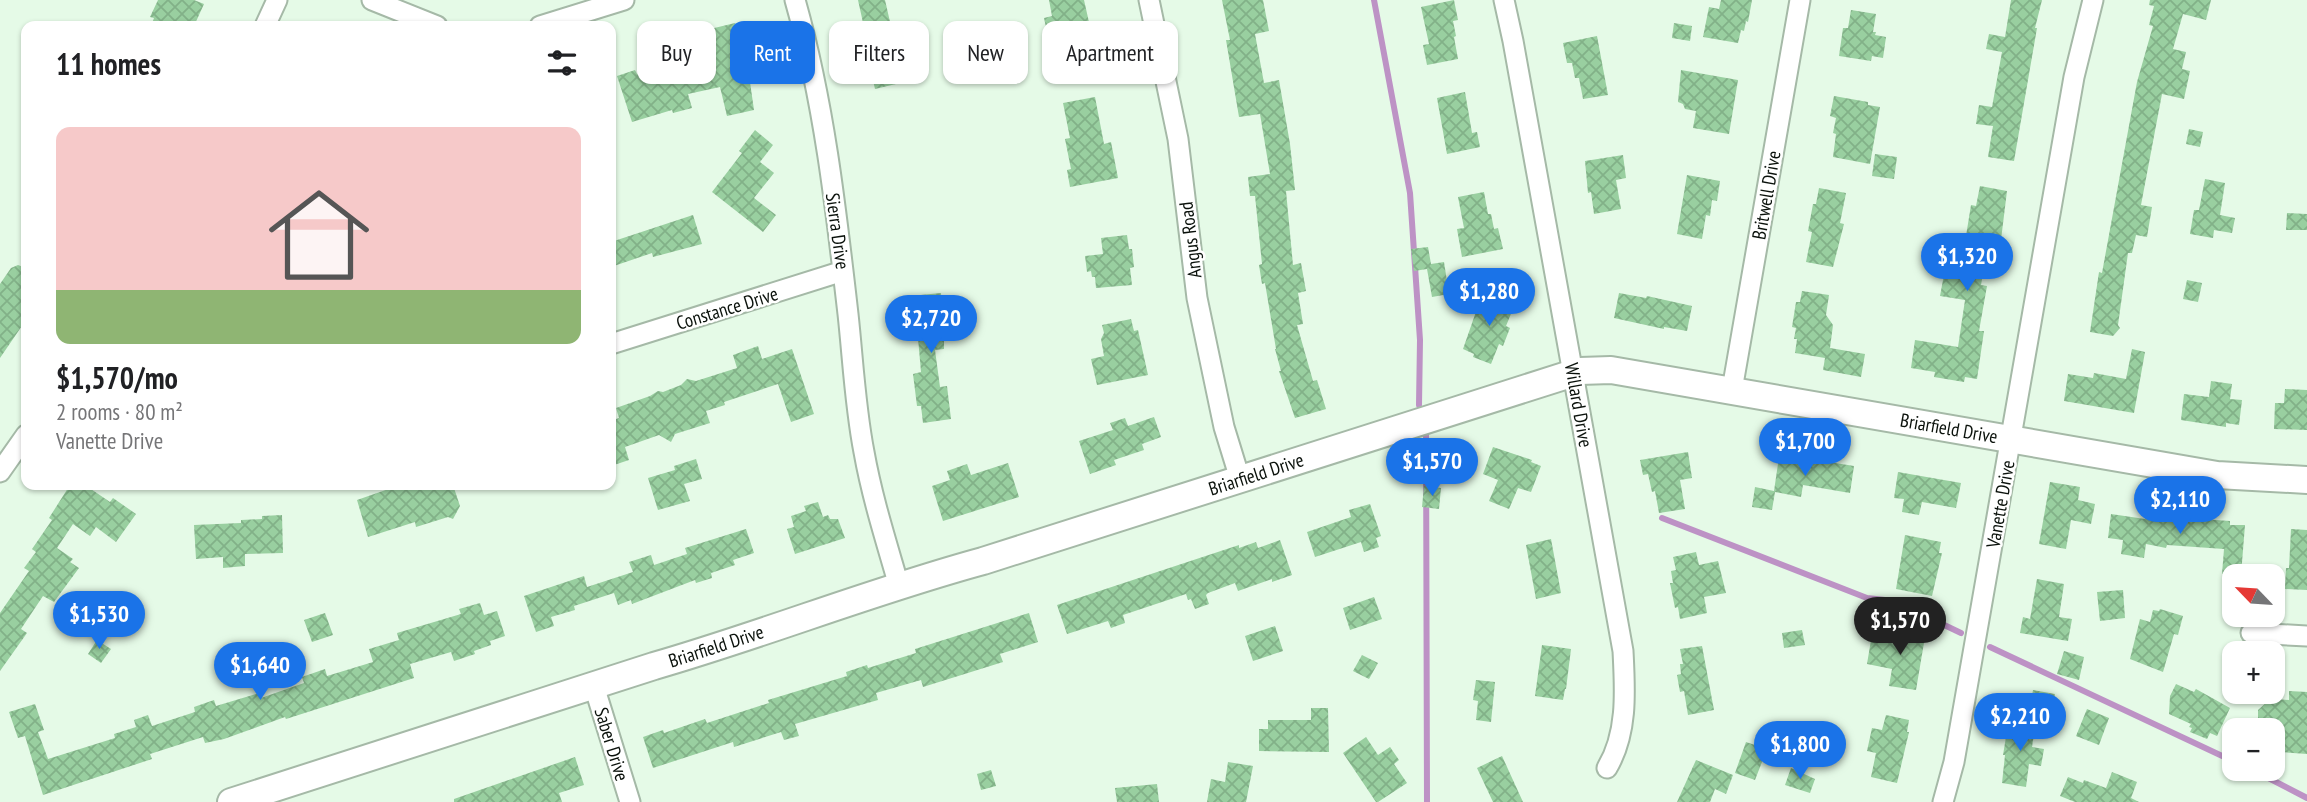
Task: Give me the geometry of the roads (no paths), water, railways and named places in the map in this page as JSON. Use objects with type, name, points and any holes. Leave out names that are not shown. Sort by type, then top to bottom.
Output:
[{"type":"street","points":[[267,21],[277,0]]},
{"type":"street","points":[[372,0],[424,21]]},
{"type":"street","points":[[556,21],[624,0]]},
{"type":"street","name":"Sierra Drive","points":[[794,0],[814,82],[828,161],[863,450],[874,500],[899,586]]},
{"type":"street","name":"Angus Road","points":[[1149,0],[1178,139],[1197,298],[1224,427],[1240,479]]},
{"type":"street","name":"Willard Drive","points":[[1504,0],[1623,651],[1625,683],[1622,727],[1620,741],[1607,768]]},
{"type":"street","name":"Britwell Drive","points":[[1732,390],[1800,0]]},
{"type":"street","name":"Vanette Drive","points":[[1943,802],[1954,762],[2074,77],[2093,0]]},
{"type":"street","name":"Constance Drive","points":[[616,342],[843,271]]},
{"type":"street","name":"Briarfield Drive","points":[[231,802],[709,650],[899,586],[1590,370],[1611,370],[1732,390],[2217,475],[2307,480]]},
{"type":"street","points":[[0,471],[21,442]]},
{"type":"street","points":[[2251,633],[2307,636]]},
{"type":"street","name":"Saber Drive","points":[[594,686],[629,802]]},
{"type":"waterway","points":[[1374,0],[1410,193],[1420,340],[1419,405]]},
{"type":"waterway","points":[[1426,427],[1427,802]]},
{"type":"waterway","points":[[1662,518],[1867,598],[1894,601],[1961,633]]},
{"type":"waterway","points":[[1990,647],[2222,756]]},
{"type":"waterway","points":[[2274,781],[2307,798]]}]
